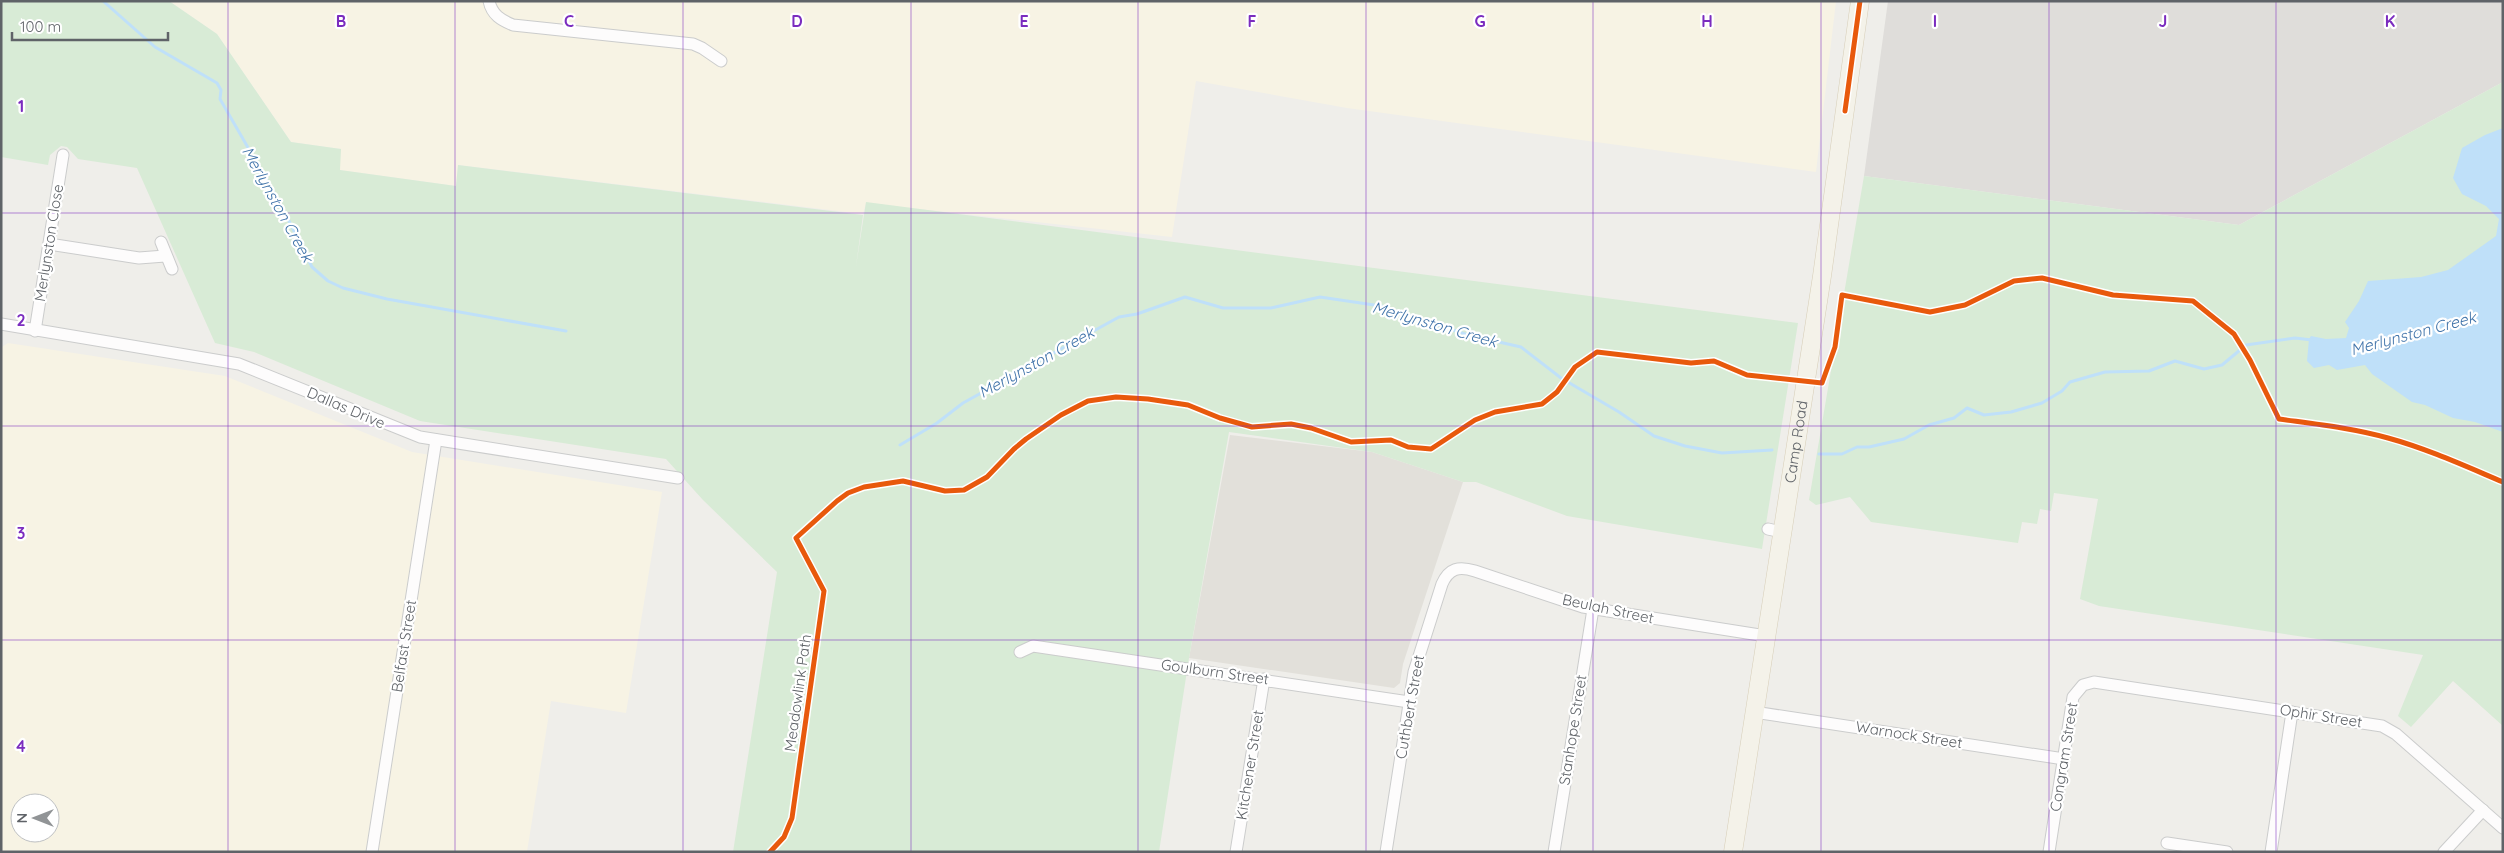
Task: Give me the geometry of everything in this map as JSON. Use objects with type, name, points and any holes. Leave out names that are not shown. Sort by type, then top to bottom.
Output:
[{"type":"main road","name":"Camp Road","points":[[1733,852],[1766,636],[1775,531],[1822,276],[1860,1]]},
{"type":"street","points":[[489,1],[492,11],[498,17],[513,24],[693,44],[721,61]]},
{"type":"street","name":"Merlynston Close","points":[[35,331],[62,155]]},
{"type":"street","points":[[161,242],[165,256],[172,269]]},
{"type":"street","points":[[49,244],[139,258],[165,256]]},
{"type":"street","name":"Dallas Drive","points":[[1,324],[239,364],[406,433],[436,440],[678,478]]},
{"type":"street","name":"Dallas Drive","points":[[1,332],[17,328]]},
{"type":"street","name":"Belfast Street","points":[[372,852],[436,440]]},
{"type":"street","name":"Beulah Street","points":[[1454,569],[1475,570],[1593,609],[1766,636]]},
{"type":"street","name":"Cuthbert Street","points":[[1386,852],[1409,702],[1420,649],[1445,576],[1454,569]]},
{"type":"street","name":"Stanhope Street","points":[[1554,852],[1593,609]]},
{"type":"street","name":"Goulburn Street","points":[[1020,652],[1033,646],[1409,702]]},
{"type":"street","name":"Kitchener Street","points":[[1236,852],[1264,679]]},
{"type":"street","name":"Ophir Street","points":[[2103,683],[2390,729],[2503,828]]},
{"type":"street","name":"Congram Street","points":[[2049,852],[2074,697],[2083,685],[2103,683]]},
{"type":"street","name":"Warnock Street","points":[[1754,712],[2064,759]]},
{"type":"street","points":[[2271,852],[2292,712]]},
{"type":"street","points":[[2444,852],[2483,810]]},
{"type":"street","points":[[2167,843],[2227,852]]},
{"type":"shaded area","points":[[169,1],[1836,1],[1816,172],[1347,108],[1196,81],[1172,237],[866,203],[863,214],[458,165],[456,186],[339,170],[341,149],[291,142],[217,34]]},
{"type":"shaded area","points":[[1888,1],[2503,1],[2503,82],[2239,225],[1864,176]]},
{"type":"shaded area","points":[[8,343],[225,376],[412,452],[662,492],[626,713],[551,701],[527,852],[1,852],[1,350]]},
{"type":"shaded area","points":[[1230,435],[1372,452],[1463,482],[1403,664],[1400,683],[1394,688],[1189,658]]},
{"type":"green space","points":[[1,1],[169,1],[217,34],[291,142],[341,149],[340,170],[456,186],[458,165],[863,215],[856,266],[866,202],[1798,323],[1762,549],[1567,516],[1476,482],[1463,482],[1372,452],[1229,432],[1189,658],[1159,852],[733,852],[777,572],[703,500],[666,459],[420,421],[254,352],[215,343],[137,168],[78,159],[67,147],[61,146],[50,155],[48,165],[1,157]]},
{"type":"green space","points":[[2503,82],[2503,726],[2453,681],[2411,727],[2398,716],[2423,655],[2099,606],[2080,599],[2098,499],[2054,493],[2051,511],[2040,509],[2037,524],[2022,522],[2018,543],[1871,522],[1850,497],[1816,505],[1809,500],[1864,176],[2239,225]]},
{"type":"water","points":[[2503,128],[2503,432],[2475,422],[2453,418],[2425,405],[2412,402],[2372,374],[2365,365],[2337,370],[2329,365],[2314,368],[2307,361],[2309,339],[2311,336],[2326,339],[2346,338],[2349,328],[2345,322],[2359,301],[2368,281],[2421,277],[2448,270],[2496,236],[2499,219],[2486,206],[2462,194],[2453,178],[2462,148],[2485,135]]},
{"type":"waterway","name":"Merlynston Creek","points":[[103,1],[155,47],[217,83],[221,90],[220,99],[281,205],[312,267],[328,281],[343,288],[387,299],[566,331]]},
{"type":"waterway","name":"Merlynston Creek","points":[[900,445],[937,423],[963,403],[1119,317],[1137,314],[1185,297],[1223,308],[1271,308],[1320,297],[1381,306],[1468,335],[1521,347],[1561,378],[1619,412],[1654,436],[1685,446],[1722,453],[1772,450]]},
{"type":"waterway","name":"Merlynston Creek","points":[[1819,454],[1842,454],[1857,447],[1869,447],[1904,439],[1929,425],[1954,418],[1967,408],[1984,415],[2011,412],[2042,403],[2062,391],[2070,382],[2105,372],[2149,371],[2175,361],[2204,369],[2222,365],[2246,345],[2295,338],[2312,340]]},
{"type":"cycle path","points":[[1845,111],[1860,1]]},
{"type":"cycle path","name":"Meadowlink Path","points":[[770,852],[784,837],[792,818],[824,591],[796,538],[837,501],[848,493],[864,487],[903,481],[945,491],[964,490],[987,477],[1026,439],[1061,415],[1088,401],[1116,397],[1148,399],[1188,405],[1220,418],[1252,427],[1291,424],[1311,428],[1351,442],[1391,440],[1408,447],[1431,449],[1475,420],[1495,412],[1542,404],[1557,392],[1575,367],[1597,352],[1691,363],[1714,361],[1747,375],[1822,383],[1835,347],[1842,295],[1930,312],[1965,305],[2014,281],[2042,278],[2113,295],[2193,301],[2234,334],[2250,360],[2279,419],[2347,429],[2403,442],[2503,482]]}]
